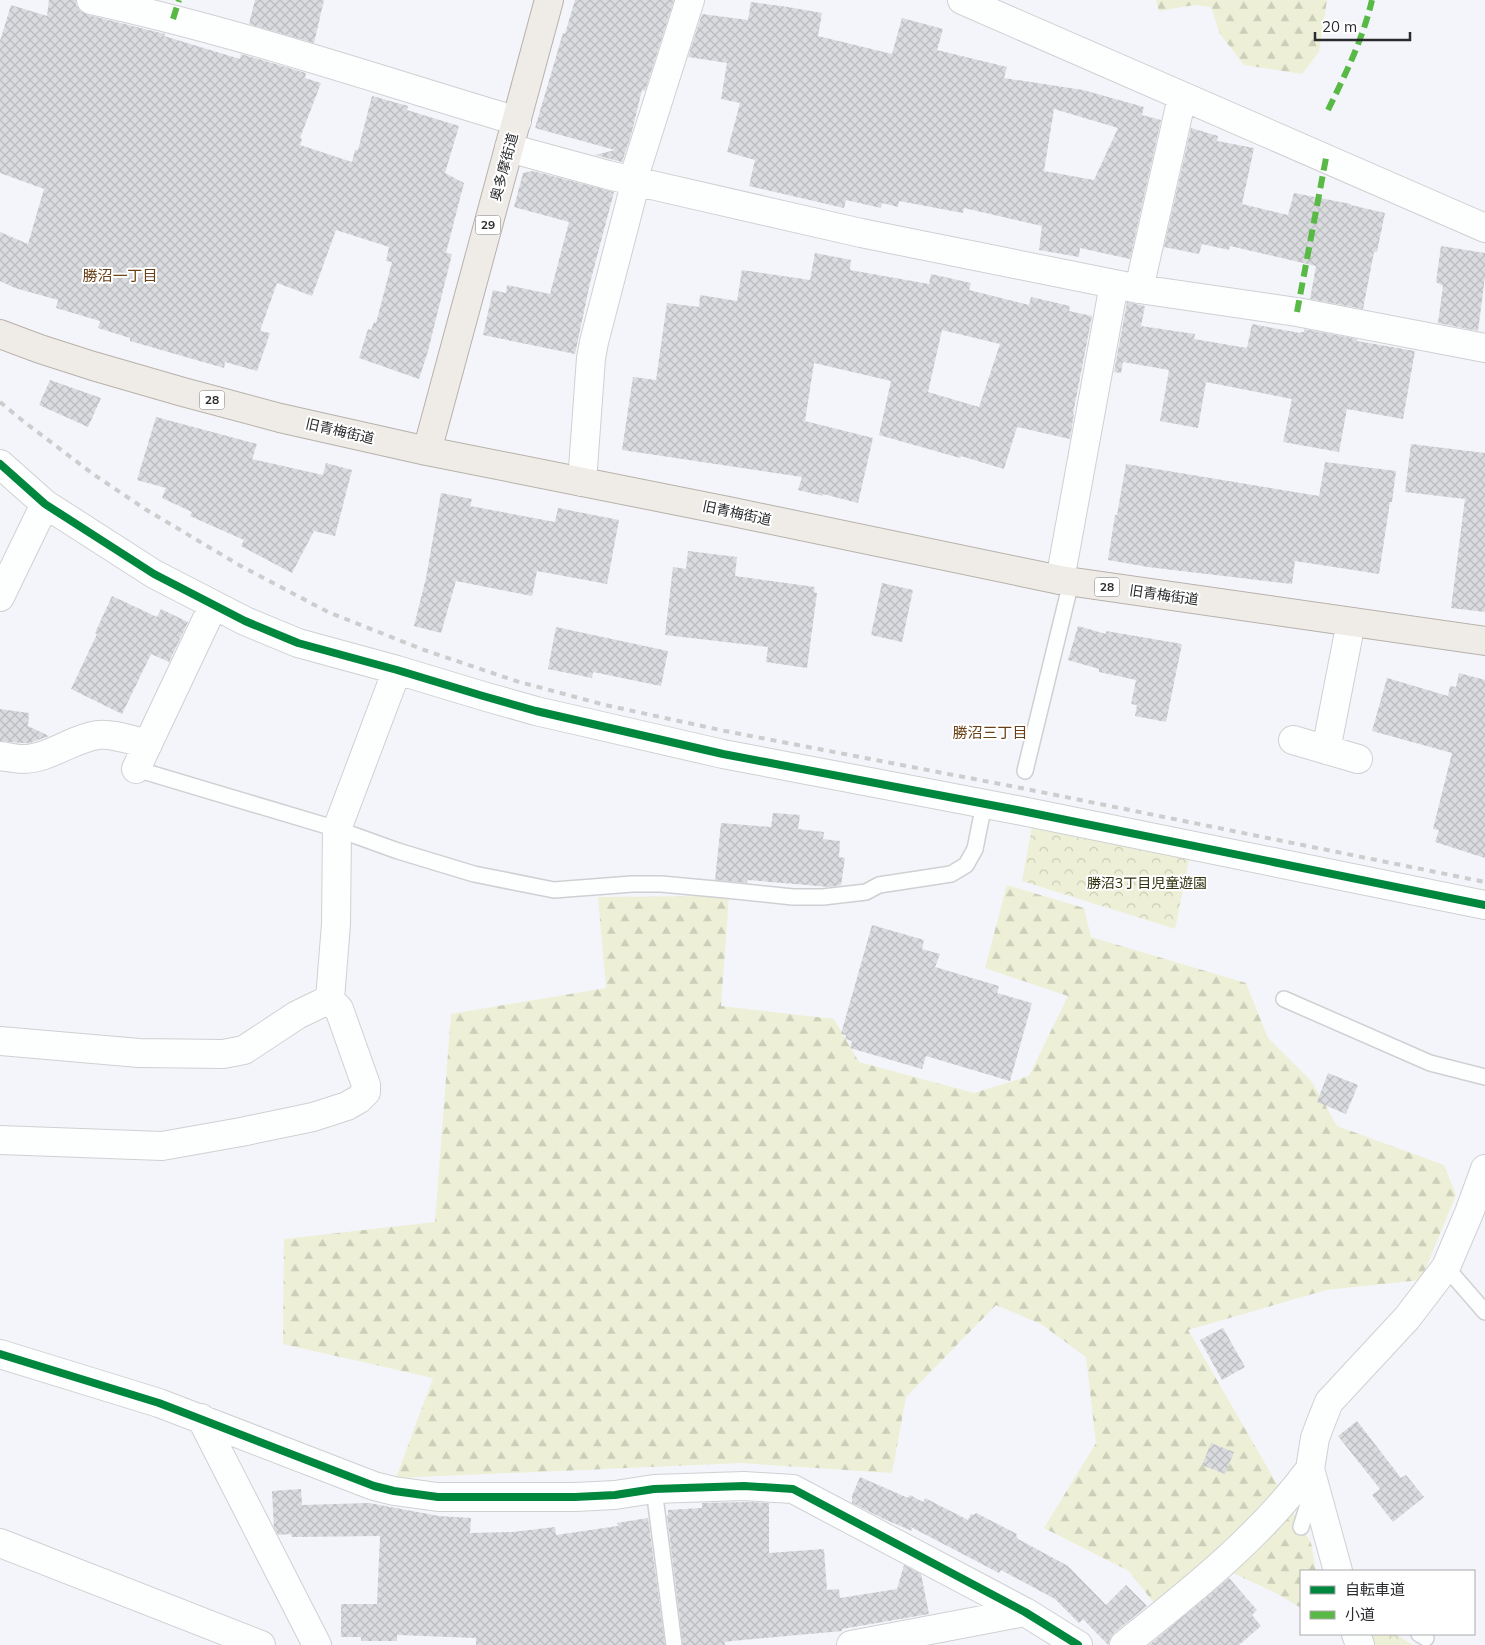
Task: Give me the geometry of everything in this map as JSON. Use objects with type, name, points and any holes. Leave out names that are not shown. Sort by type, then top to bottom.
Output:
[{"type":"main road","name":"奥多摩街道","points":[[428,451],[436,413],[549,0]]},
{"type":"main road","name":"旧青梅街道","points":[[0,334],[40,349],[184,392],[280,418],[428,451],[1066,581],[1485,641]]},
{"type":"street","points":[[91,0],[145,12],[246,39],[517,121]]},
{"type":"street","points":[[582,482],[591,358],[600,317],[633,192],[634,180],[690,0]]},
{"type":"street","points":[[962,0],[1485,228]]},
{"type":"street","points":[[1066,581],[1126,286],[1182,97]]},
{"type":"street","points":[[509,148],[608,175],[862,233],[1126,286],[1297,312],[1485,348]]},
{"type":"street","points":[[0,464],[45,504],[154,574],[213,606],[298,643],[483,696],[590,724],[722,754],[984,804],[1485,906]]},
{"type":"street","points":[[0,597],[45,504]]},
{"type":"street","points":[[136,768],[213,606]]},
{"type":"street","points":[[1326,750],[1351,622]]},
{"type":"street","points":[[0,1140],[162,1146],[304,1119],[346,1106],[358,1100],[366,1092],[366,1085],[338,1009],[330,999],[336,924],[336,830],[397,670]]},
{"type":"street","points":[[0,756],[25,759],[48,753],[72,742],[99,734],[148,744]]},
{"type":"street","points":[[1294,740],[1358,759]]},
{"type":"street","points":[[0,1041],[139,1053],[223,1054],[244,1050],[297,1015],[330,999]]},
{"type":"street","points":[[1338,1570],[1310,1469],[1315,1438],[1329,1402],[1407,1318],[1446,1267],[1477,1216],[1485,1170]]},
{"type":"street","points":[[0,1354],[160,1403],[374,1486],[394,1491],[438,1497],[575,1497],[615,1495],[654,1489],[744,1486],[793,1489],[1026,1612],[1078,1645]]},
{"type":"street","points":[[201,1418],[317,1645]]},
{"type":"street","points":[[1124,1645],[1197,1586],[1291,1494],[1310,1469]]},
{"type":"street","points":[[0,1543],[261,1645]]},
{"type":"street","points":[[851,1645],[1026,1612]]},
{"type":"lane","points":[[1025,771],[1066,581]]},
{"type":"lane","points":[[136,768],[474,874],[554,890],[652,884],[793,897],[823,897],[866,892],[880,885],[951,874],[966,865],[975,849],[984,804]]},
{"type":"lane","points":[[1284,999],[1430,1064],[1485,1077]]},
{"type":"lane","points":[[1446,1267],[1485,1312]]},
{"type":"lane","points":[[1301,1527],[1308,1504],[1310,1469]]},
{"type":"lane","points":[[654,1489],[674,1645]]},
{"type":"green space","points":[[1156,0],[1327,0],[1319,52],[1302,74],[1244,65],[1220,34],[1211,7],[1194,5],[1159,11]]},
{"type":"green space","name":"勝沼3丁目児童遊園","points":[[1033,822],[1190,855],[1175,929],[1022,881]]},
{"type":"green space","points":[[1007,885],[1084,908],[1091,937],[1246,983],[1268,1038],[1312,1082],[1337,1126],[1444,1165],[1456,1195],[1421,1280],[1326,1290],[1188,1330],[1311,1543],[1316,1570],[1300,1570],[1300,1607],[1276,1593],[1233,1573],[1171,1625],[1129,1571],[1044,1528],[1096,1443],[1086,1357],[1041,1324],[996,1305],[906,1397],[892,1473],[741,1463],[396,1478],[433,1378],[283,1344],[284,1239],[435,1222],[451,1014],[606,988],[598,897],[729,896],[721,1006],[834,1019],[859,1062],[974,1093],[1029,1076],[1068,996],[985,968]]},
{"type":"green space","points":[[1372,1635],[1397,1635],[1413,1645],[1375,1645]]},
{"type":"building","points":[[49,0],[76,0],[76,5],[80,11],[88,15],[165,34],[164,36],[240,59],[241,54],[306,73],[305,78],[321,83],[300,138],[302,139],[300,145],[352,162],[355,150],[358,150],[372,96],[408,106],[407,110],[459,126],[445,173],[464,183],[446,253],[452,254],[428,351],[419,379],[359,358],[368,329],[371,330],[374,322],[376,323],[392,262],[386,261],[389,247],[336,230],[312,296],[277,283],[260,331],[270,333],[257,371],[225,362],[224,368],[130,341],[130,338],[98,328],[100,321],[56,308],[58,300],[15,288],[0,281],[0,232],[28,244],[44,189],[0,173],[0,41],[11,5],[47,16]]},
{"type":"building","points":[[255,0],[324,0],[314,43],[249,24]]},
{"type":"building","points":[[575,0],[674,0],[645,91],[642,90],[622,162],[595,155],[615,150],[535,128],[563,33],[565,34]]},
{"type":"building","points":[[751,2],[822,13],[818,36],[892,54],[902,18],[943,29],[937,50],[1007,67],[1004,78],[1083,90],[1144,107],[1142,115],[1161,120],[1130,259],[1080,248],[1079,257],[1039,250],[1042,226],[964,208],[963,213],[899,201],[898,207],[882,203],[881,208],[846,200],[844,208],[749,186],[755,160],[727,152],[740,103],[721,99],[727,63],[688,57],[702,14],[748,20]],"holes":[[[1054,109],[1118,128],[1094,180],[1044,171]]]},
{"type":"building","points":[[1191,128],[1218,136],[1217,141],[1254,148],[1242,204],[1288,215],[1294,193],[1385,213],[1377,252],[1374,252],[1363,309],[1310,299],[1316,266],[1230,246],[1229,250],[1202,244],[1199,254],[1164,247]]},
{"type":"building","points":[[533,171],[614,192],[590,283],[575,354],[483,335],[493,290],[506,293],[507,285],[550,294],[569,222],[514,207],[523,173]]},
{"type":"building","points":[[1441,246],[1485,253],[1485,277],[1478,331],[1438,323],[1443,286],[1436,282]]},
{"type":"building","points":[[815,253],[851,260],[850,270],[929,284],[931,274],[971,283],[969,290],[1029,305],[1031,297],[1070,306],[1069,311],[1092,316],[1070,439],[1017,427],[1004,469],[879,435],[891,381],[814,363],[805,421],[873,438],[858,503],[798,490],[802,477],[622,450],[633,377],[656,380],[667,303],[699,307],[700,295],[737,301],[742,270],[810,280]],"holes":[[[942,330],[1000,344],[979,407],[928,392]]]},
{"type":"building","points":[[1127,302],[1145,306],[1141,326],[1195,334],[1194,339],[1247,348],[1252,324],[1300,333],[1304,332],[1304,329],[1415,351],[1403,419],[1347,409],[1339,452],[1283,442],[1292,399],[1206,382],[1198,428],[1160,421],[1169,370],[1123,362],[1121,373],[1114,372]]},
{"type":"building","points":[[50,380],[101,398],[88,427],[39,405]]},
{"type":"building","points":[[156,417],[257,444],[252,459],[323,475],[326,463],[352,470],[335,536],[314,531],[292,573],[241,546],[244,540],[190,516],[192,512],[162,498],[166,488],[137,480]]},
{"type":"building","points":[[1411,444],[1485,453],[1485,612],[1451,608],[1465,499],[1405,492]]},
{"type":"building","points":[[1325,462],[1396,471],[1379,574],[1295,561],[1292,584],[1148,567],[1108,560],[1126,464],[1319,496]]},
{"type":"building","points":[[441,493],[472,499],[470,506],[555,522],[558,508],[619,520],[607,584],[537,571],[532,596],[456,581],[441,633],[414,626],[426,578]]},
{"type":"building","points":[[688,551],[737,557],[735,576],[815,587],[814,592],[817,593],[807,668],[766,662],[768,647],[665,635],[673,567],[686,569]]},
{"type":"building","points":[[882,583],[913,590],[902,642],[871,635]]},
{"type":"building","points":[[112,596],[157,617],[161,609],[188,622],[169,662],[151,654],[122,714],[71,689],[97,634],[95,633]]},
{"type":"building","points":[[1078,626],[1106,634],[1106,631],[1182,644],[1166,722],[1135,716],[1137,705],[1131,704],[1136,680],[1099,672],[1099,669],[1068,660]]},
{"type":"building","points":[[556,627],[668,651],[661,686],[593,672],[592,678],[548,669]]},
{"type":"building","points":[[1459,673],[1485,680],[1485,858],[1435,842],[1439,830],[1433,829],[1452,753],[1372,731],[1387,678],[1448,696],[1450,686],[1456,687]]},
{"type":"building","points":[[0,709],[29,713],[28,726],[49,736],[30,743],[0,741]]},
{"type":"building","points":[[773,813],[800,815],[798,829],[824,832],[823,839],[840,841],[839,857],[845,858],[841,885],[830,887],[748,880],[747,883],[715,880],[721,823],[771,827]]},
{"type":"building","points":[[872,925],[924,940],[922,949],[940,954],[935,967],[999,986],[997,993],[1032,1003],[1010,1081],[926,1056],[922,1069],[850,1048],[852,1041],[845,1039],[846,1035],[841,1034]]},
{"type":"building","points":[[1328,1073],[1358,1085],[1346,1114],[1317,1102]]},
{"type":"building","points":[[1223,1328],[1245,1367],[1222,1380],[1200,1340]]},
{"type":"building","points":[[1357,1421],[1401,1478],[1406,1475],[1424,1497],[1393,1522],[1372,1495],[1380,1489],[1338,1436]]},
{"type":"building","points":[[1211,1443],[1234,1452],[1225,1474],[1202,1465]]},
{"type":"building","points":[[860,1477],[908,1498],[910,1495],[923,1502],[925,1498],[968,1520],[971,1514],[974,1515],[976,1513],[1017,1534],[1018,1539],[1068,1566],[1106,1605],[1126,1585],[1147,1606],[1114,1633],[1108,1645],[1083,1619],[1079,1623],[1055,1599],[1001,1570],[999,1573],[911,1527],[912,1531],[852,1503],[852,1496]]},
{"type":"building","points":[[301,1489],[302,1505],[369,1503],[439,1516],[471,1518],[470,1533],[513,1532],[555,1527],[556,1535],[618,1526],[617,1523],[648,1518],[665,1645],[476,1645],[476,1638],[397,1635],[397,1641],[361,1641],[361,1637],[341,1637],[341,1604],[377,1604],[380,1536],[292,1537],[291,1534],[278,1535],[274,1528],[272,1491]]},
{"type":"building","points":[[702,1503],[769,1503],[769,1553],[824,1549],[827,1590],[839,1589],[840,1598],[897,1589],[904,1565],[921,1574],[929,1614],[842,1629],[842,1631],[732,1641],[725,1642],[725,1645],[683,1645],[667,1515],[668,1510],[702,1508]]},
{"type":"building","points":[[1229,1578],[1257,1610],[1252,1615],[1261,1626],[1239,1645],[1149,1645]]},
{"type":"railway","points":[[0,402],[93,474],[145,509],[239,565],[328,612],[424,650],[516,681],[605,705],[725,731],[1021,788],[1485,882]]},
{"type":"marked path","points":[[173,19],[179,0]]},
{"type":"marked path","points":[[1328,110],[1359,43],[1372,0]]},
{"type":"marked path","points":[[1297,312],[1326,158]]},
{"type":"cycle path","points":[[0,464],[45,504],[154,574],[245,621],[298,643],[536,711],[723,754],[1017,810],[1485,905]]},
{"type":"cycle path","points":[[0,1354],[159,1403],[374,1486],[394,1491],[438,1497],[575,1497],[615,1495],[654,1489],[744,1486],[793,1489],[1025,1612],[1078,1645]]},
{"type":"district","name":"勝沼一丁目","points":[[120,276]]},
{"type":"district","name":"勝沼三丁目","points":[[990,733]]}]
